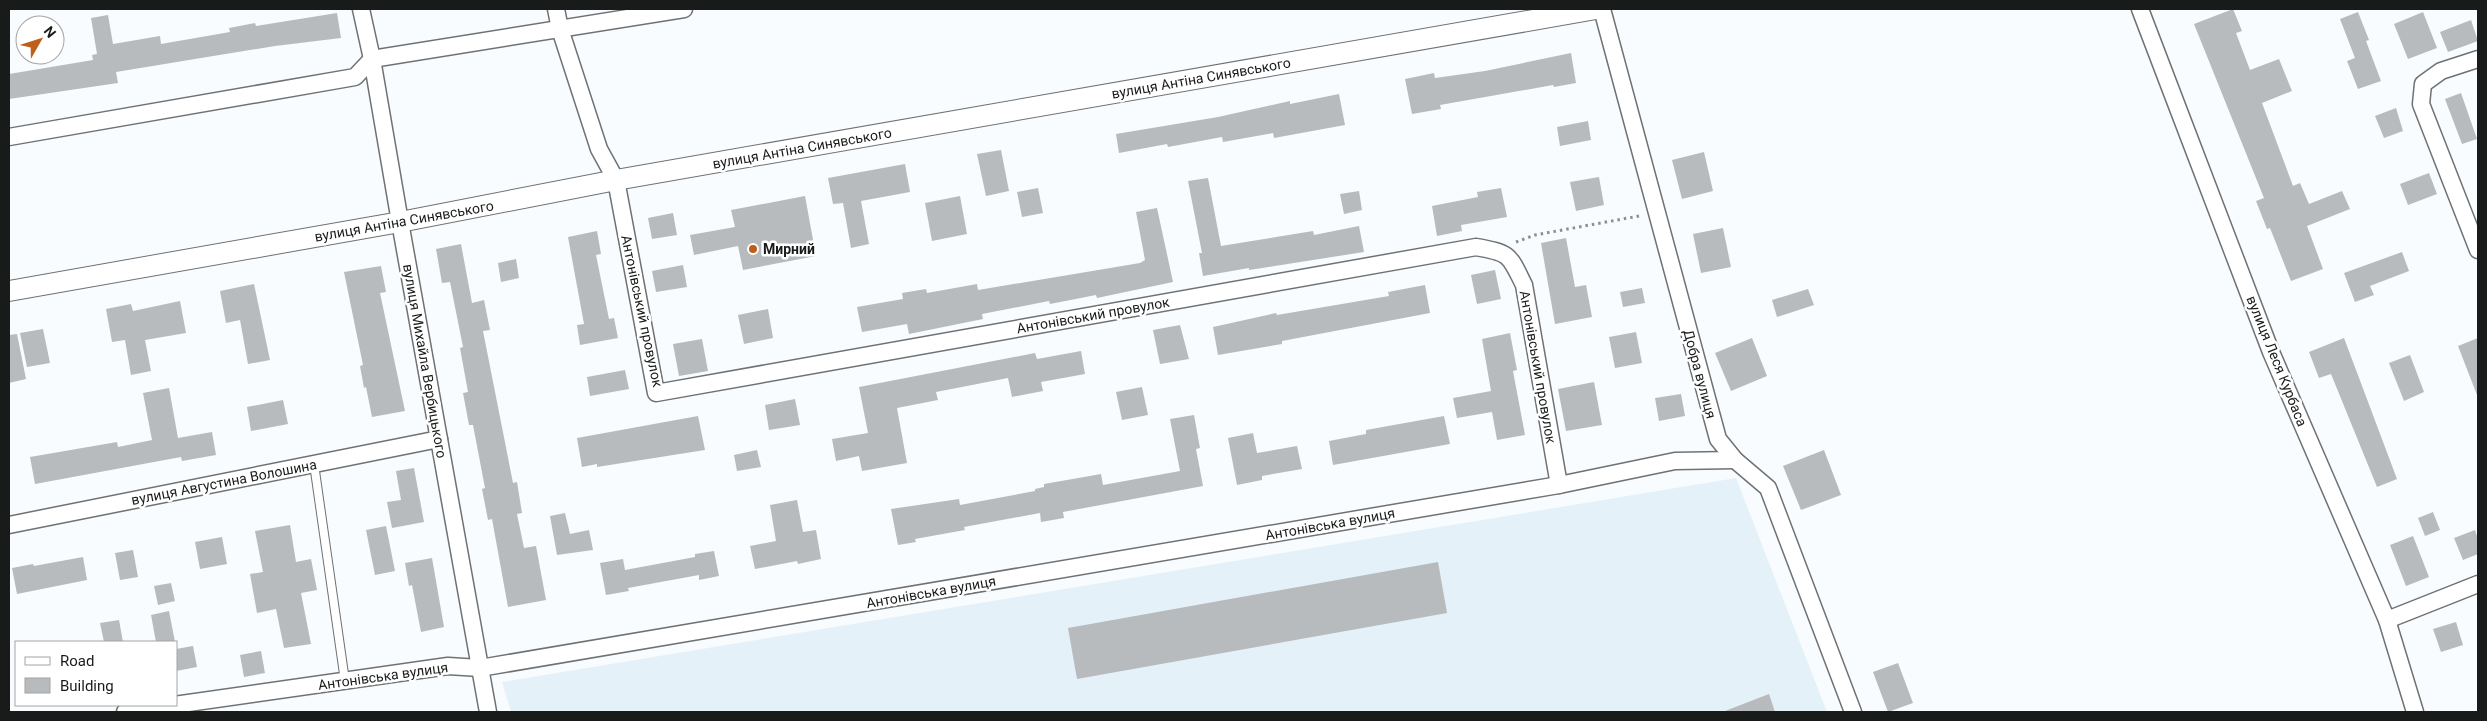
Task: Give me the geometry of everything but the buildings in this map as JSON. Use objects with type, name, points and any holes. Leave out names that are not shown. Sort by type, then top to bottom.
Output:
[{"type":"street","name":"вулиця Михайла Вербицького","points":[[361,9],[372,59],[488,712]]},
{"type":"street","points":[[556,9],[560,29],[599,149],[616,180]]},
{"type":"street","points":[[9,137],[355,77],[372,59],[684,9]]},
{"type":"street","name":"вулиця Антіна Синявського","points":[[9,291],[400,222],[616,180],[1596,9]]},
{"type":"street","name":"Добра вулиця","points":[[1602,9],[1718,439],[1735,460],[1768,488],[1853,712]]},
{"type":"street","name":"вулиця Леся Курбаса","points":[[2140,9],[2271,352],[2387,620],[2415,712]]},
{"type":"street","points":[[2478,59],[2441,71],[2423,84],[2421,104],[2478,250]]},
{"type":"street","name":"Антонівський провулок","points":[[616,180],[656,392],[1476,247],[1497,250],[1509,256],[1524,285],[1559,485]]},
{"type":"street","name":"вулиця Августина Волошина","points":[[9,525],[439,439]]},
{"type":"street","name":"Антонівська вулиця","points":[[178,705],[448,666],[480,668],[1559,485],[1675,461],[1735,460]]},
{"type":"street","points":[[2387,620],[2478,584]]},
{"type":"street","name":"Антонівська вулиця","points":[[125,712],[168,706]]},
{"type":"lane","points":[[314,464],[345,681]]},
{"type":"path","points":[[1497,250],[1534,235],[1657,213]]},
{"type":"shaded area","points":[[1736,478],[1827,712],[511,712],[502,682]]},
{"type":"place","name":"Мирний","points":[[753,249]]}]
